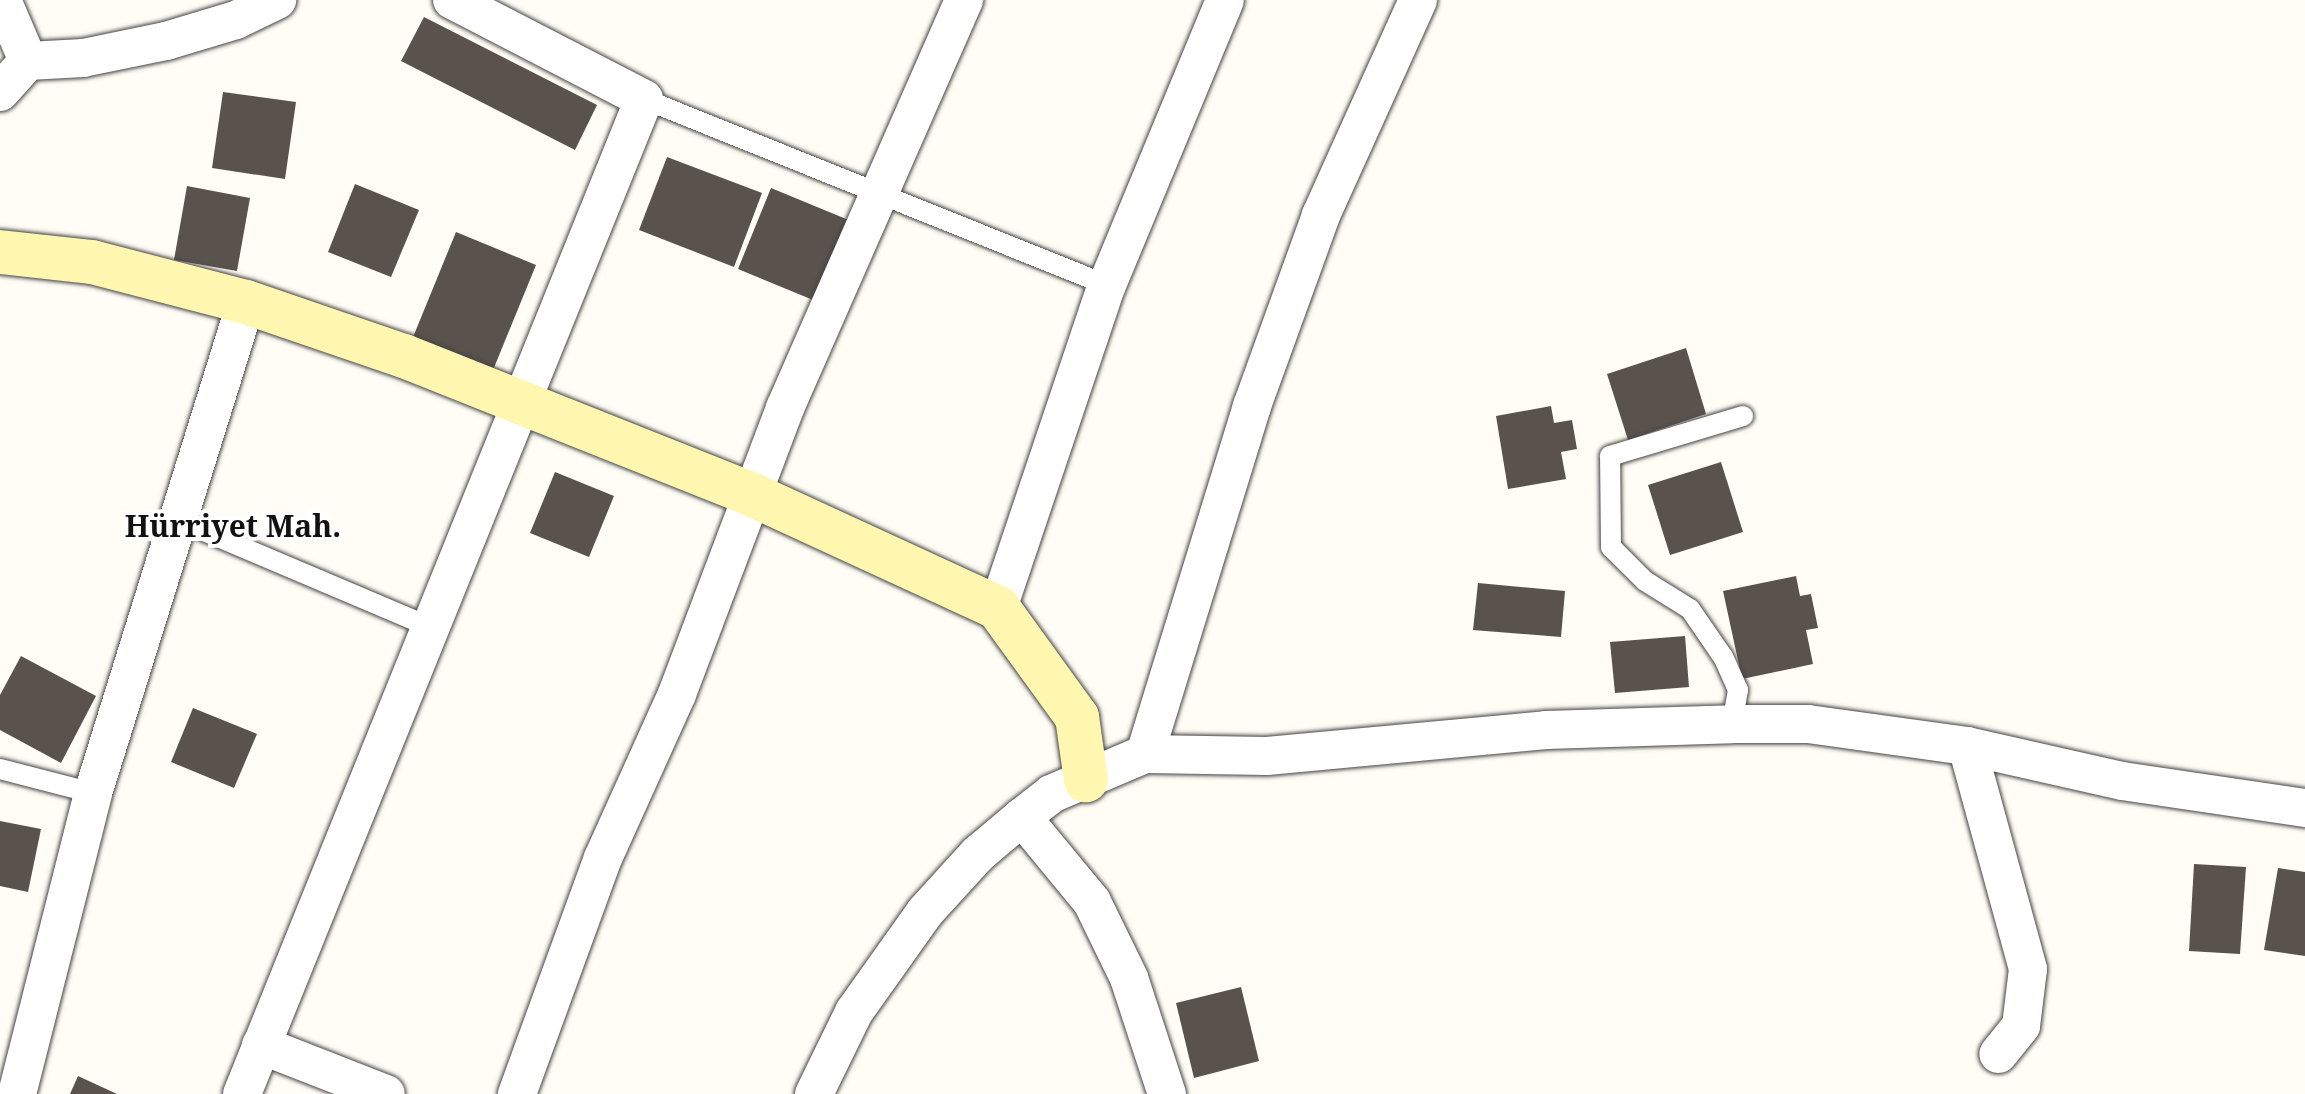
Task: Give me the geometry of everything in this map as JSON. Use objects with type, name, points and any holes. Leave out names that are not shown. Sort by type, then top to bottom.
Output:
[{"type":"street","points":[[2,0],[28,61]]},
{"type":"street","points":[[0,92],[28,61],[83,58],[166,41],[236,20],[277,0]]},
{"type":"street","points":[[242,1094],[433,628],[644,99],[452,0]]},
{"type":"street","points":[[517,1094],[603,858],[677,694],[755,496],[785,408],[964,0]]},
{"type":"street","points":[[998,608],[1107,285],[1225,0]]},
{"type":"street","points":[[1145,754],[1193,589],[1268,362],[1321,215],[1418,0]]},
{"type":"street","points":[[0,252],[92,262],[246,302],[523,403],[755,496],[998,608],[1077,717],[1086,780]]},
{"type":"street","points":[[17,1094],[93,793],[246,302]]},
{"type":"street","points":[[814,1094],[854,1012],[925,912],[978,854],[1051,794],[1145,754],[1267,756],[1546,730],[1808,724],[1967,746],[2122,781],[2305,808]]},
{"type":"street","points":[[1967,746],[2028,969],[2021,1026],[1998,1054]]},
{"type":"street","points":[[1022,817],[1092,902],[1129,978],[1167,1094]]},
{"type":"street","points":[[261,1045],[386,1094]]},
{"type":"lane","points":[[644,99],[1107,285]]},
{"type":"lane","points":[[1732,724],[1738,690],[1690,609],[1645,581],[1611,547],[1610,456],[1743,416]]},
{"type":"lane","points":[[178,520],[433,628]]},
{"type":"lane","points":[[0,769],[93,793]]},
{"type":"building","points":[[424,17],[597,105],[575,150],[401,61]]},
{"type":"building","points":[[223,92],[296,102],[285,179],[212,168]]},
{"type":"building","points":[[667,157],[762,193],[734,267],[639,230]]},
{"type":"building","points":[[355,184],[419,210],[391,277],[328,252]]},
{"type":"building","points":[[187,186],[250,198],[237,271],[174,260]]},
{"type":"building","points":[[771,188],[851,221],[818,302],[738,269]]},
{"type":"building","points":[[456,232],[536,265],[491,375],[411,342]]},
{"type":"building","points":[[1686,348],[1706,414],[1628,440],[1607,374]]},
{"type":"building","points":[[1551,406],[1554,423],[1572,420],[1577,449],[1561,452],[1566,479],[1508,489],[1496,416]]},
{"type":"building","points":[[1721,462],[1743,532],[1670,555],[1648,485]]},
{"type":"building","points":[[555,472],[614,496],[589,557],[530,533]]},
{"type":"building","points":[[1796,576],[1800,596],[1811,594],[1818,628],[1806,630],[1813,664],[1742,679],[1723,591]]},
{"type":"building","points":[[1478,583],[1565,591],[1561,637],[1473,630]]},
{"type":"building","points":[[1685,636],[1689,687],[1615,693],[1610,642]]},
{"type":"building","points":[[21,656],[96,696],[61,763],[0,730],[0,695]]},
{"type":"building","points":[[193,708],[257,734],[234,788],[171,762]]},
{"type":"building","points":[[0,821],[41,829],[28,892],[0,886]]},
{"type":"building","points":[[2194,864],[2246,867],[2240,954],[2189,951]]},
{"type":"building","points":[[2278,868],[2305,872],[2305,956],[2264,950]]},
{"type":"building","points":[[1241,987],[1259,1061],[1194,1078],[1176,1003]]},
{"type":"building","points":[[78,1076],[117,1094],[70,1094]]},
{"type":"district","name":"Hürriyet Mah.","points":[[233,526]]}]
